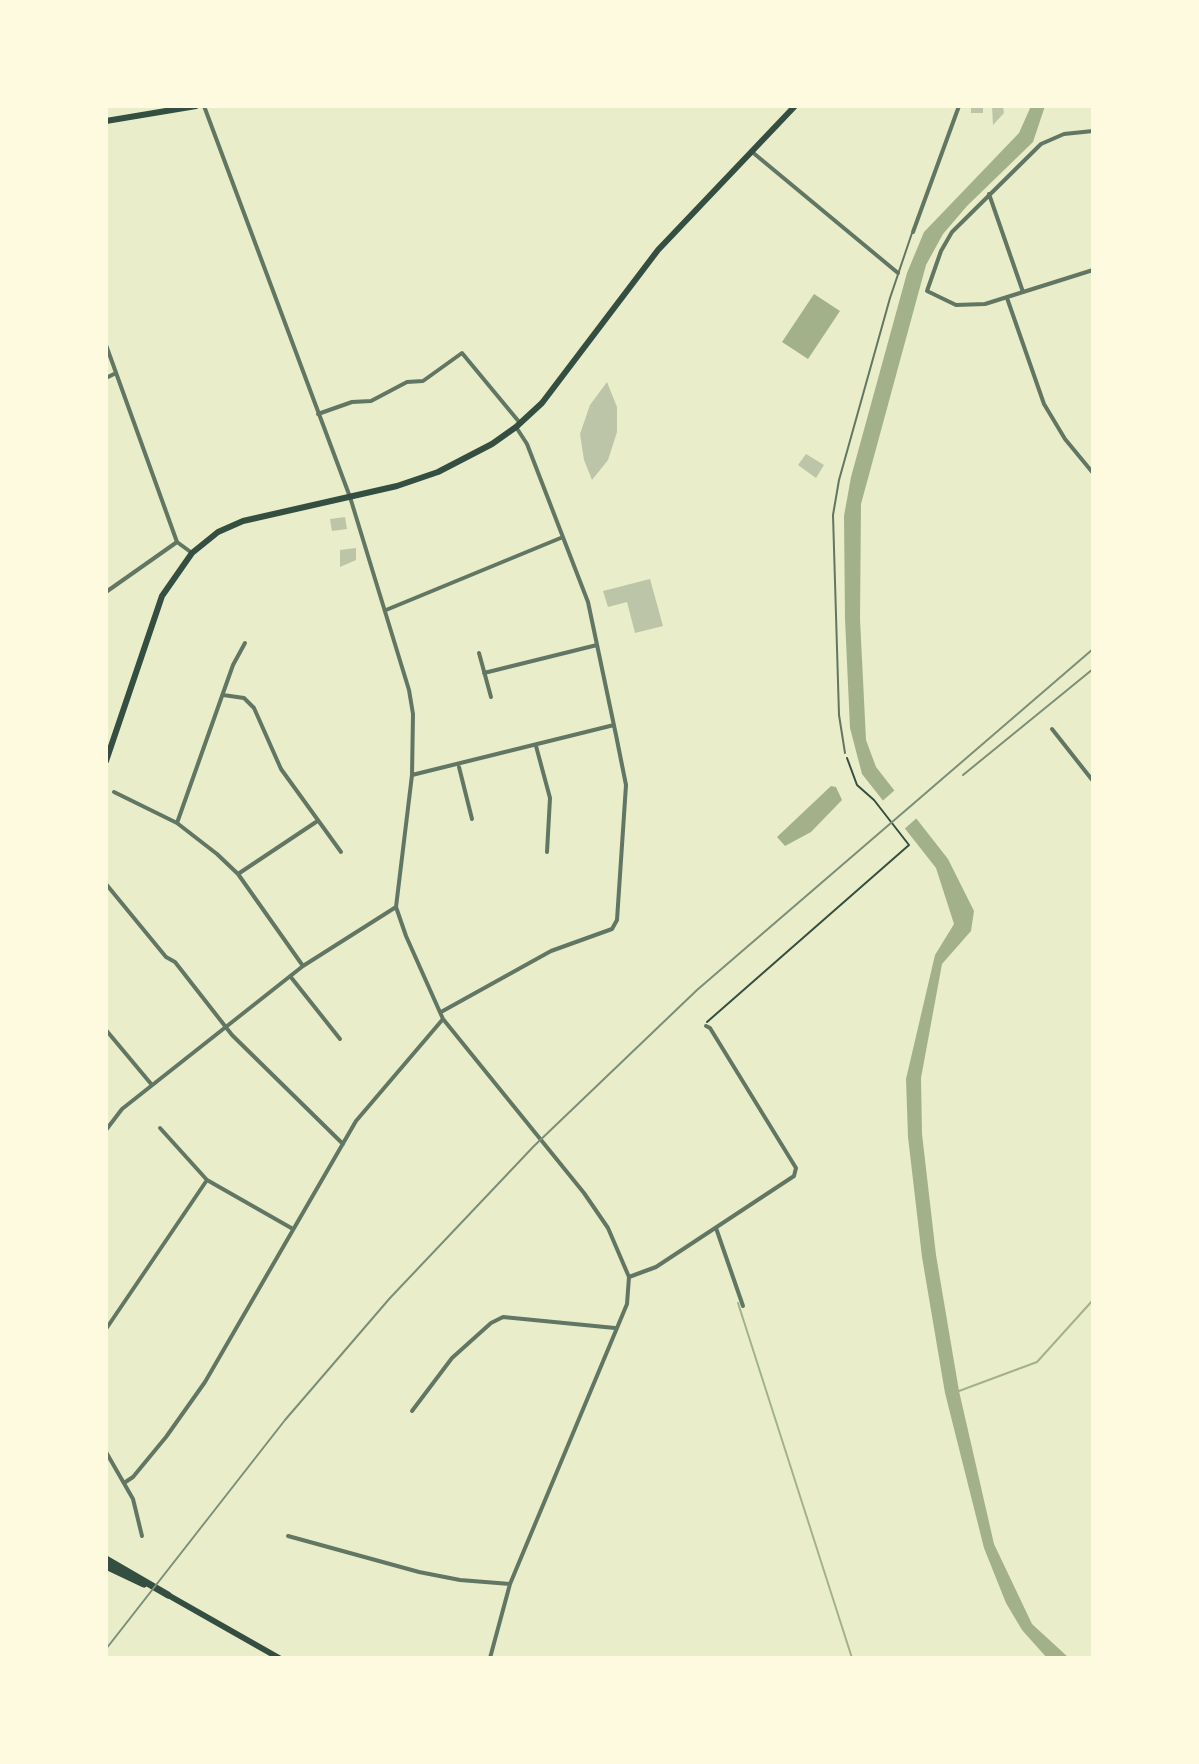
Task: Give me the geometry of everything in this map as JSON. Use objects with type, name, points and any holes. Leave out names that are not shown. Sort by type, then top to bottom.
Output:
[{"type":"highway","points":[[106,1559],[168,1595]]},
{"type":"highway","points":[[106,1566],[168,1595]]},
{"type":"main road","points":[[106,121],[196,106]]},
{"type":"main road","points":[[106,761],[162,596],[192,553],[218,532],[243,521],[350,497],[438,472],[492,444],[518,425],[542,403],[658,250],[795,106]]},
{"type":"main road","points":[[168,1595],[279,1658]]},
{"type":"street","points":[[204,106],[350,497],[411,697],[412,775],[396,907],[443,1019],[584,1193],[608,1228],[629,1277],[627,1304],[510,1584],[490,1658]]},
{"type":"street","points":[[913,232],[959,106]]},
{"type":"street","points":[[1093,131],[1064,134],[1041,144],[989,194],[946,241],[927,291],[956,305],[985,304],[1093,270]]},
{"type":"street","points":[[751,151],[898,273]]},
{"type":"street","points":[[989,194],[1023,292]]},
{"type":"street","points":[[1007,298],[1044,404],[1065,439],[1093,473]]},
{"type":"street","points":[[106,345],[177,542],[192,553]]},
{"type":"street","points":[[318,414],[352,402],[371,401],[407,382],[423,381],[462,353],[518,425],[527,444],[588,602],[614,725],[626,785],[617,920],[612,929],[551,951],[441,1012]]},
{"type":"street","points":[[106,378],[116,373]]},
{"type":"street","points":[[386,610],[563,537]]},
{"type":"street","points":[[107,590],[177,542]]},
{"type":"street","points":[[177,823],[233,665],[245,643]]},
{"type":"street","points":[[484,673],[597,645]]},
{"type":"street","points":[[479,653],[491,697]]},
{"type":"street","points":[[223,695],[244,698],[254,708],[281,769],[341,852]]},
{"type":"street","points":[[412,775],[459,766],[614,725]]},
{"type":"street","points":[[1052,729],[1093,781]]},
{"type":"street","points":[[536,746],[550,798],[547,852]]},
{"type":"street","points":[[459,766],[472,819]]},
{"type":"street","points":[[114,792],[177,823],[238,874],[303,966]]},
{"type":"street","points":[[238,874],[317,822]]},
{"type":"street","points":[[106,884],[166,957],[175,962],[226,1027],[343,1144]]},
{"type":"street","points":[[106,1130],[122,1109],[303,966],[396,907]]},
{"type":"street","points":[[290,976],[340,1039]]},
{"type":"street","points":[[124,1483],[141,1467],[205,1382],[356,1121],[443,1019]]},
{"type":"street","points":[[629,1277],[656,1267],[794,1176],[796,1168],[706,1026]]},
{"type":"street","points":[[106,1030],[152,1085]]},
{"type":"street","points":[[160,1128],[207,1180],[293,1229]]},
{"type":"street","points":[[106,1329],[207,1180]]},
{"type":"street","points":[[716,1228],[743,1306]]},
{"type":"street","points":[[412,1411],[452,1358],[491,1323],[503,1317],[617,1328]]},
{"type":"street","points":[[106,1452],[133,1499],[142,1536]]},
{"type":"street","points":[[288,1536],[419,1572],[510,1584]]},
{"type":"lane","points":[[845,753],[839,715],[833,515],[839,480],[898,273],[913,232]]},
{"type":"path","points":[[706,1026],[707,1021],[909,845],[857,785],[845,753]]},
{"type":"shaded area","points":[[1031,106],[1045,106],[1033,142],[967,206],[943,234],[926,265],[861,504],[860,619],[866,740],[876,767],[948,859],[974,911],[971,931],[942,964],[921,1078],[922,1134],[936,1255],[959,1391],[994,1544],[1032,1624],[1069,1658],[1047,1658],[1022,1630],[1006,1603],[984,1548],[945,1393],[922,1257],[908,1137],[906,1079],[935,955],[954,924],[936,868],[862,774],[850,728],[845,619],[844,516],[851,477],[907,273],[924,232],[1019,133]]},
{"type":"shaded area","points":[[814,294],[840,311],[808,359],[782,342]]},
{"type":"shaded area","points":[[831,786],[836,787],[842,800],[811,832],[785,846],[777,837]]},
{"type":"pier","points":[[896,789],[919,816],[901,832],[879,804]]},
{"type":"building","points":[[971,106],[983,106],[983,113],[971,113]]},
{"type":"building","points":[[992,106],[1003,106],[1004,113],[993,125]]},
{"type":"building","points":[[607,382],[617,407],[617,432],[608,460],[592,480],[584,460],[580,434],[590,405]]},
{"type":"building","points":[[806,454],[824,465],[816,478],[798,465]]},
{"type":"building","points":[[345,517],[347,529],[332,531],[330,519]]},
{"type":"building","points":[[356,548],[356,560],[340,567],[340,550]]},
{"type":"building","points":[[650,579],[663,626],[635,633],[627,602],[608,607],[603,591]]},
{"type":"waterway","points":[[959,1391],[1037,1362],[1093,1300]]},
{"type":"waterway","points":[[738,1303],[852,1658]]},
{"type":"railway","points":[[106,1649],[285,1420],[390,1298],[534,1146],[697,990],[1093,649]]},
{"type":"railway","points":[[963,775],[1093,669]]}]
